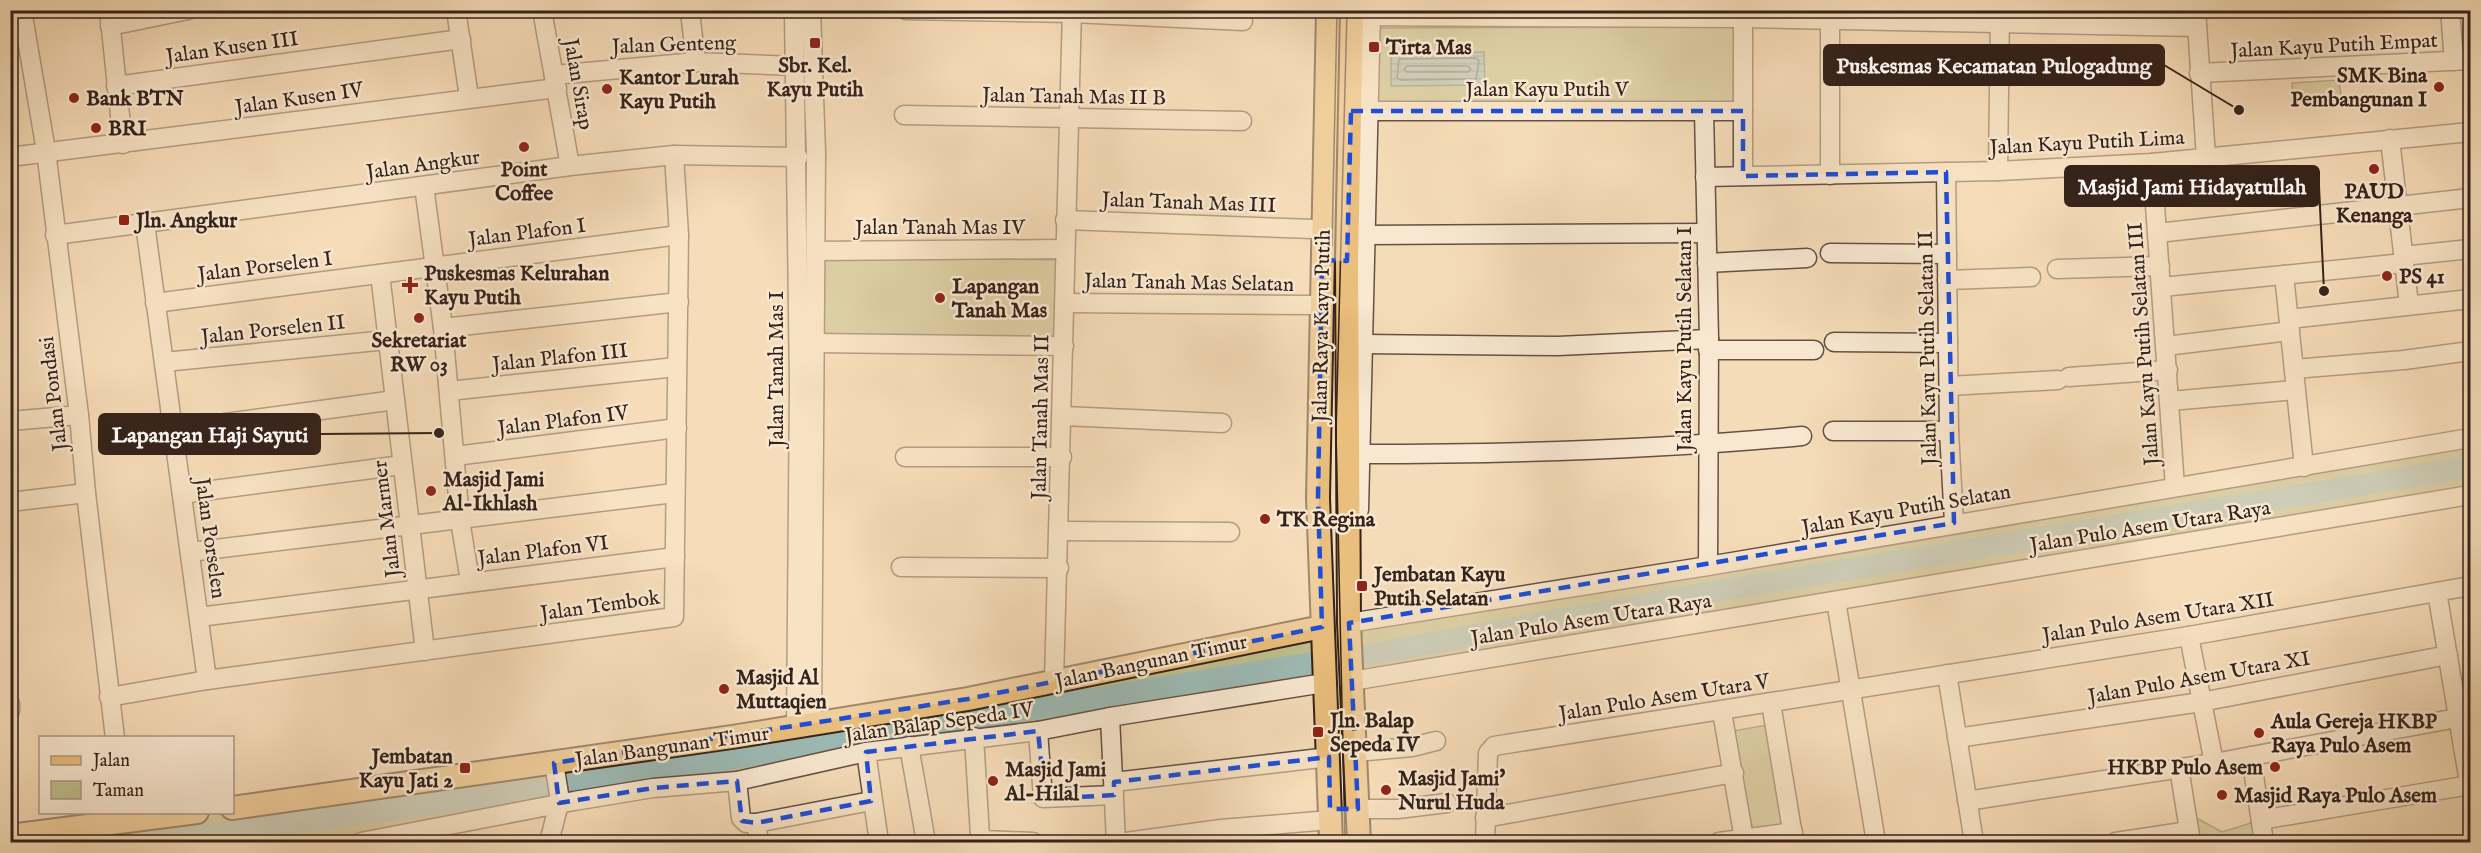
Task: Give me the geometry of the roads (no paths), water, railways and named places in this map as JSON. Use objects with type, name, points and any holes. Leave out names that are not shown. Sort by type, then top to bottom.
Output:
[{"type":"main road","name":"Jalan Raya Kayu Putih","points":[[1328,10],[1318,498],[1331,843]]},
{"type":"main road","name":"Jalan Raya Kayu Putih","points":[[1359,843],[1349,629],[1347,261],[1359,111],[1361,13]]},
{"type":"main road","points":[[1323,260],[1347,261]]},
{"type":"main road","name":"Jalan Bangunan Timur","points":[[234,808],[555,766],[968,699],[1054,681],[1322,634]]},
{"type":"main road","points":[[1330,814],[1358,809]]},
{"type":"main road","points":[[10,836],[126,817],[179,814]]},
{"type":"street","name":"Jalan Pondasi","points":[[22,10],[46,151],[55,235],[80,414],[86,493],[115,736]]},
{"type":"street","points":[[456,10],[470,97]]},
{"type":"street","name":"Jalan Sirap","points":[[542,10],[570,166]]},
{"type":"street","name":"Jalan Tanah Mas I","points":[[794,10],[798,157],[799,510],[804,726]]},
{"type":"street","name":"Jalan Tanah Mas I","points":[[804,726],[816,251],[816,153],[811,10]]},
{"type":"street","points":[[906,10],[1072,12],[1243,21]]},
{"type":"street","points":[[2450,10],[2462,61]]},
{"type":"street","points":[[123,144],[110,18],[186,11]]},
{"type":"street","points":[[690,12],[696,62]]},
{"type":"street","name":"Jalan Tanah Mas II","points":[[1054,681],[1062,457],[1064,249],[1072,12]]},
{"type":"street","points":[[1361,13],[1743,14],[1830,21],[2000,18],[2197,19],[2206,157]]},
{"type":"street","points":[[1743,14],[1743,176]]},
{"type":"street","points":[[1998,171],[2000,18]]},
{"type":"street","points":[[1830,21],[1830,174]]},
{"type":"street","name":"Jalan Kusen III","points":[[117,86],[461,39]]},
{"type":"street","name":"Jalan Kayu Putih Empat","points":[[2199,73],[2462,61]]},
{"type":"street","name":"Jalan Genteng","points":[[556,81],[696,62],[796,66]]},
{"type":"street","name":"Jalan Kusen IV","points":[[10,157],[470,97],[556,81]]},
{"type":"street","name":"Jalan Kayu Putih V","points":[[1359,111],[1743,111]]},
{"type":"street","name":"Jalan Raya Kayu Putih","points":[[1349,594],[1357,542],[1361,454],[1365,235],[1359,111]]},
{"type":"street","name":"Jalan Kayu Putih Selatan I","points":[[1704,111],[1708,345],[1708,566]]},
{"type":"street","name":"Jalan Tanah Mas II B","points":[[904,115],[1242,122]]},
{"type":"street","name":"Jalan Kayu Putih Lima","points":[[1705,177],[1998,171],[2152,163],[2470,132]]},
{"type":"street","points":[[2390,139],[2409,305]]},
{"type":"street","name":"Jalan Angkur","points":[[55,235],[570,166],[674,156],[798,157]]},
{"type":"street","name":"Jalan Tembok","points":[[109,697],[207,680],[673,618],[679,302],[679,235],[674,156]]},
{"type":"street","name":"Jalan Kayu Putih Selatan III","points":[[2152,163],[2175,487]]},
{"type":"street","name":"Jalan Kayu Putih Selatan II","points":[[1946,172],[1949,431],[1954,523]]},
{"type":"street","points":[[424,186],[443,328],[460,520],[471,581]]},
{"type":"street","points":[[2158,233],[2470,198]]},
{"type":"street","name":"Jalan Tanah Mas III","points":[[1065,220],[1312,229]]},
{"type":"street","name":"Jalan Porselen","points":[[145,224],[207,680]]},
{"type":"street","points":[[1365,235],[1706,233]]},
{"type":"street","name":"Jalan Plafon I","points":[[380,274],[679,235]]},
{"type":"street","name":"Jalan Tanah Mas IV","points":[[816,251],[1064,249]]},
{"type":"street","points":[[2162,287],[2284,275],[2470,249]]},
{"type":"street","points":[[1830,253],[1947,254]]},
{"type":"street","points":[[1707,263],[1807,258]]},
{"type":"street","points":[[2057,269],[2160,266]]},
{"type":"street","name":"Jalan Porselen I","points":[[155,303],[380,274]]},
{"type":"street","name":"Jalan Marmer","points":[[380,274],[424,651]]},
{"type":"street","points":[[2284,275],[2304,467]]},
{"type":"street","points":[[1947,280],[2031,277]]},
{"type":"street","points":[[2166,346],[2409,305],[2470,299]]},
{"type":"street","points":[[443,328],[679,302]]},
{"type":"street","name":"Jalan Tanah Mas Selatan","points":[[1065,303],[1312,305]]},
{"type":"street","name":"Jalan Porselen II","points":[[164,362],[387,340]]},
{"type":"street","points":[[1834,342],[1948,343]]},
{"type":"street","points":[[815,343],[1064,346]]},
{"type":"street","points":[[1362,344],[1708,345],[1814,350]]},
{"type":"street","points":[[2294,369],[2404,360],[2470,351]]},
{"type":"street","name":"Jalan Plafon III","points":[[449,392],[676,367]]},
{"type":"street","points":[[1949,386],[2168,370]]},
{"type":"street","points":[[2170,401],[2295,390]]},
{"type":"street","points":[[173,430],[395,400]]},
{"type":"street","points":[[10,422],[80,414]]},
{"type":"street","points":[[1063,416],[1222,423]]},
{"type":"street","name":"Jalan Plafon IV","points":[[455,456],[677,428]]},
{"type":"street","points":[[1833,431],[1949,431]]},
{"type":"street","points":[[1361,454],[1561,453],[1707,445],[1802,436]]},
{"type":"street","name":"Jalan Kayu Putih Selatan","points":[[1349,629],[1954,523],[2470,438]]},
{"type":"street","points":[[905,457],[1062,457]]},
{"type":"street","points":[[182,494],[402,465]]},
{"type":"street","points":[[10,502],[86,493]]},
{"type":"street","points":[[190,552],[674,493]]},
{"type":"street","name":"Jalan Pulo Asem Utara Raya","points":[[1352,674],[1836,601],[2470,495]]},
{"type":"street","points":[[1060,531],[1230,532]]},
{"type":"street","name":"Jalan Plafon VI","points":[[199,617],[675,557]]},
{"type":"street","points":[[901,567],[1059,568]]},
{"type":"street","name":"Jalan Pulo Asem Utara XII","points":[[1851,688],[2189,636],[2470,586]]},
{"type":"street","points":[[2260,820],[2470,786],[2436,592]]},
{"type":"street","points":[[1836,601],[1875,843]]},
{"type":"street","points":[[2189,636],[2214,763]]},
{"type":"street","name":"Jalan Pulo Asem Utara XI","points":[[1957,738],[2201,702],[2448,655]]},
{"type":"street","points":[[1947,674],[1974,843]]},
{"type":"street","name":"Jalan Balap Sepeda IV","points":[[361,843],[560,802],[653,788],[737,781],[866,752],[974,737],[1038,731],[1324,677]]},
{"type":"street","name":"Jalan Pulo Asem Utara V","points":[[1485,818],[1488,753],[1494,746],[1722,712],[1851,688]]},
{"type":"street","points":[[1719,843],[1744,839],[1793,837],[1771,703]]},
{"type":"street","points":[[10,704],[10,711]]},
{"type":"street","points":[[1722,712],[1744,839]]},
{"type":"street","points":[[1110,717],[1116,843]]},
{"type":"street","points":[[1967,801],[2214,763],[2457,718]]},
{"type":"street","points":[[1038,731],[1043,798],[1329,757]]},
{"type":"street","points":[[974,737],[980,836],[984,840],[1033,843]]},
{"type":"street","points":[[1356,752],[1412,747],[1436,741]]},
{"type":"street","points":[[909,746],[926,843]]},
{"type":"street","points":[[866,752],[871,801],[879,843]]},
{"type":"street","points":[[2251,756],[2264,843]]},
{"type":"street","points":[[549,843],[560,802],[555,766]]},
{"type":"street","points":[[2116,843],[2190,837],[2179,768]]},
{"type":"street","points":[[1485,843],[1485,818],[1734,774]]},
{"type":"street","points":[[737,781],[742,821],[756,823],[871,801]]},
{"type":"street","points":[[1358,809],[1398,809],[1447,803]]},
{"type":"street","points":[[1126,843],[1330,814]]},
{"type":"street","points":[[756,823],[759,843]]},
{"type":"water","points":[[1484,52],[1485,85],[1391,86],[1391,53]]},
{"type":"waterway","points":[[1361,656],[1711,592],[2470,467]]},
{"type":"waterway","points":[[156,842],[558,787],[1312,663]]},
{"type":"tram line","points":[[1332,246],[1337,10]]},
{"type":"tram line","points":[[1345,842],[1336,433],[1347,10]]},
{"type":"place","name":"Sbr. Kel. Kayu Putih","points":[[815,43]]},
{"type":"place","name":"Tirta Mas","points":[[1374,47]]},
{"type":"place","name":"SMK Bina Pembangunan I","points":[[2439,87]]},
{"type":"place","name":"Kantor Lurah Kayu Putih","points":[[607,89]]},
{"type":"place","name":"Bank BTN","points":[[74,98]]},
{"type":"place","name":"Puskesmas Kecamatan Pulogadung","points":[[2239,110]]},
{"type":"place","name":"BRI","points":[[96,128]]},
{"type":"place","name":"Point Coffee","points":[[524,147]]},
{"type":"place","name":"PAUD Kenanga","points":[[2374,169]]},
{"type":"place","name":"Jln. Angkur","points":[[124,220]]},
{"type":"place","name":"PS 41","points":[[2387,276]]},
{"type":"place","name":"Puskesmas Kelurahan Kayu Putih","points":[[410,285]]},
{"type":"place","name":"Masjid Jami Hidayatullah","points":[[2324,291]]},
{"type":"place","name":"Lapangan Tanah Mas","points":[[940,298]]},
{"type":"place","name":"Sekretariat RW 03","points":[[419,318]]},
{"type":"place","name":"Lapangan Haji Sayuti","points":[[439,433]]},
{"type":"place","name":"Masjid Jami Al-Ikhlash","points":[[431,491]]},
{"type":"place","name":"TK Regina","points":[[1265,519]]},
{"type":"place","name":"Jembatan Kayu Putih Selatan","points":[[1362,586]]},
{"type":"place","name":"Masjid Al Muttaqien","points":[[724,689]]},
{"type":"place","name":"Jln. Balap Sepeda IV","points":[[1318,732]]},
{"type":"place","name":"Aula Gereja HKBP Raya Pulo Asem","points":[[2259,733]]},
{"type":"place","name":"HKBP Pulo Asem","points":[[2275,767]]},
{"type":"place","name":"Jembatan Kayu Jati 2","points":[[465,768]]},
{"type":"place","name":"Masjid Jami Al-Hilal","points":[[993,781]]},
{"type":"place","name":"Masjid Jami' Nurul Huda","points":[[1386,790]]},
{"type":"place","name":"Masjid Raya Pulo Asem","points":[[2222,795]]}]
